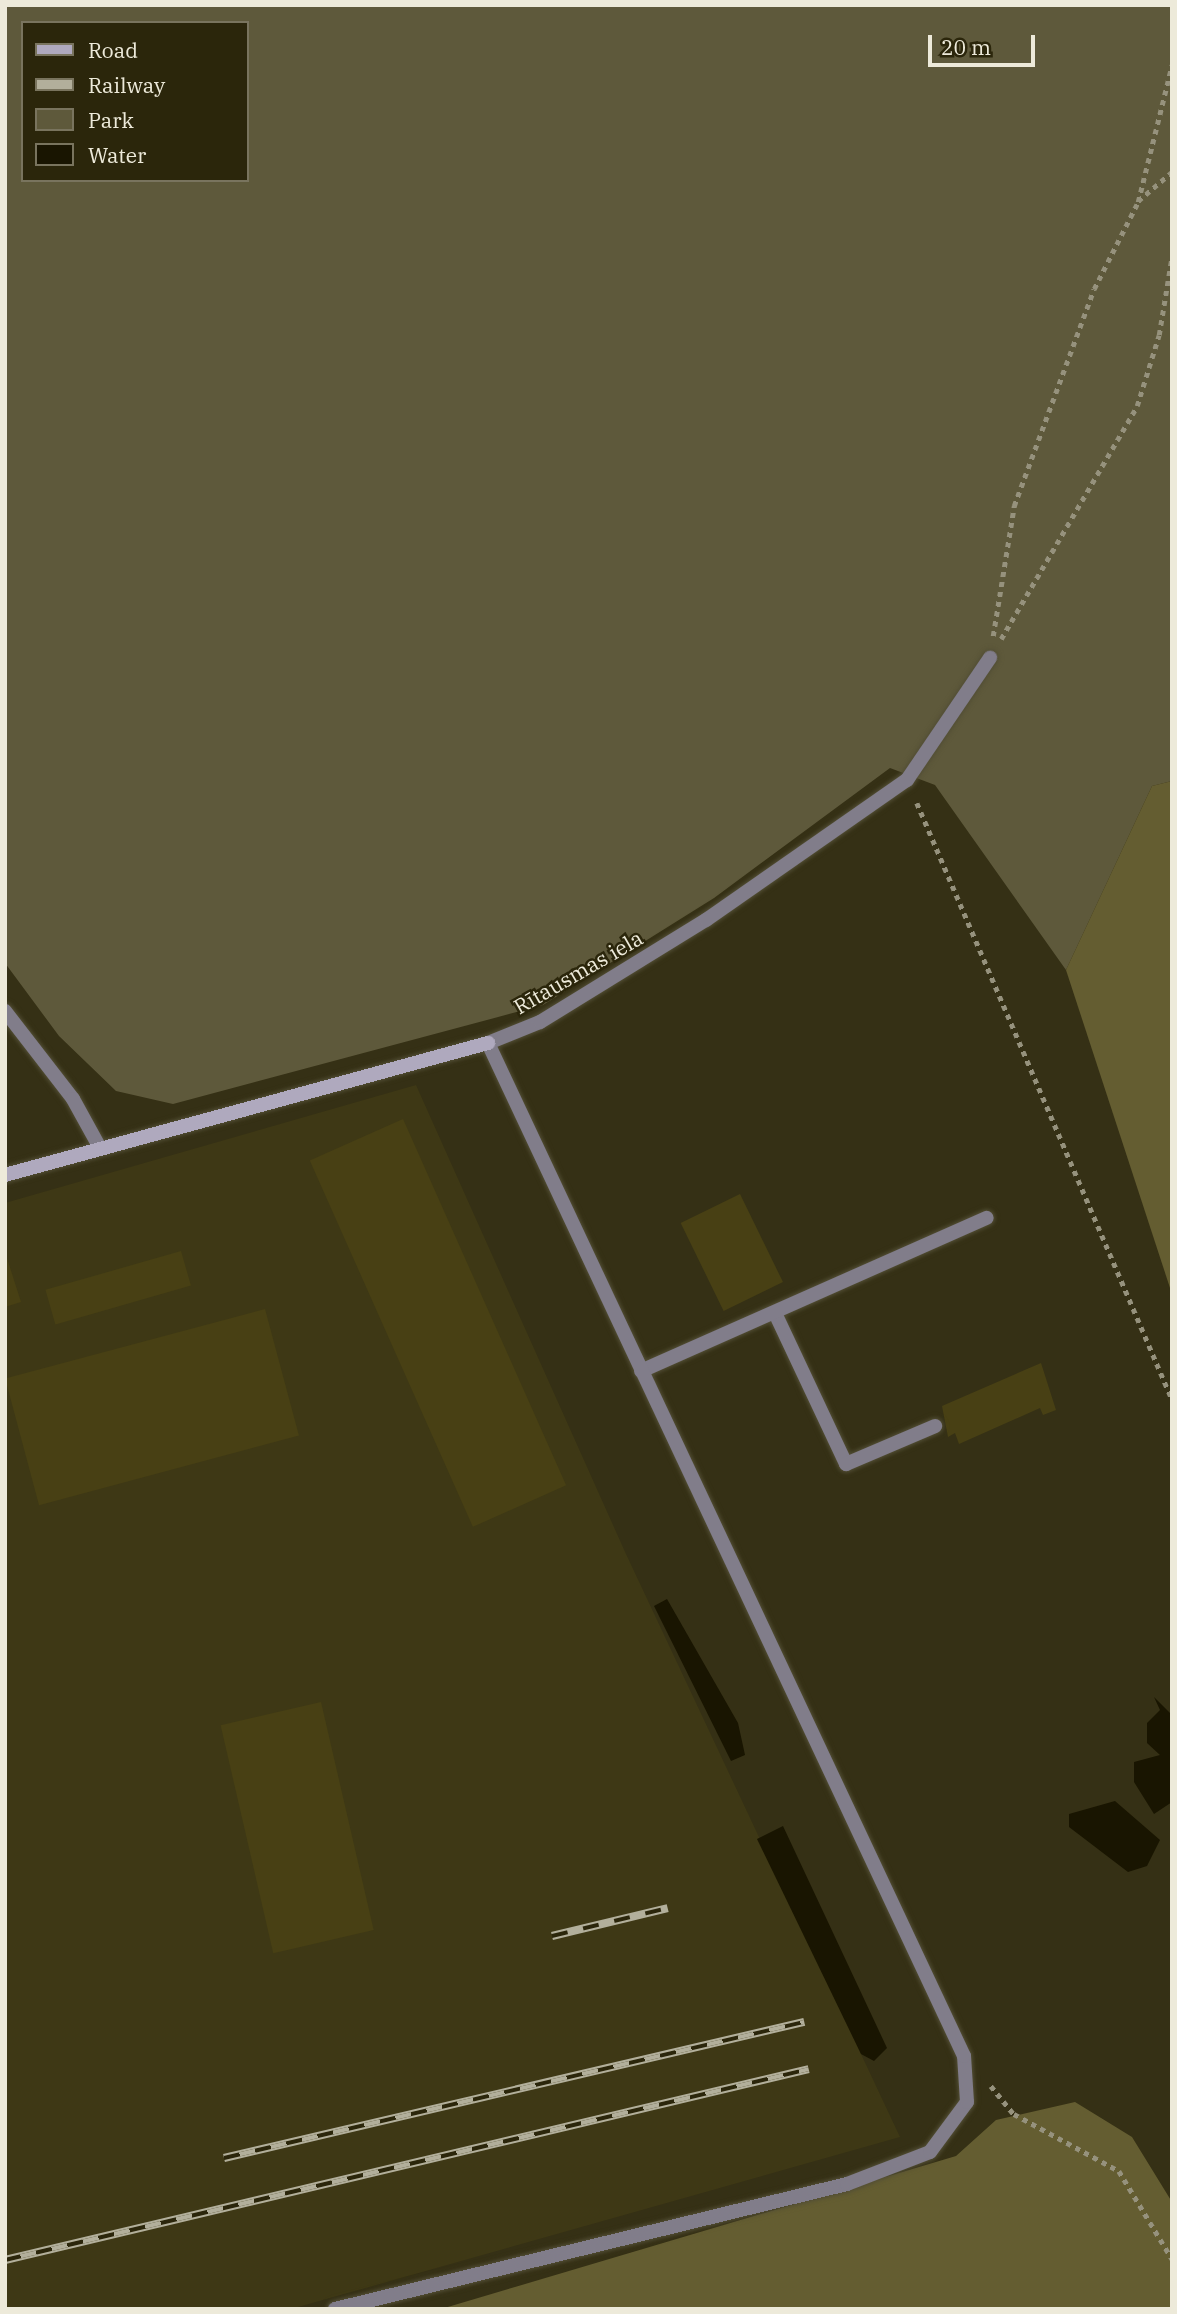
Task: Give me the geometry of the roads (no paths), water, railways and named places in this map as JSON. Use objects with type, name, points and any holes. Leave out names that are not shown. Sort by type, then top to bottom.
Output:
[{"type":"street","name":"Rītausmas iela","points":[[5,1175],[488,1043],[540,1022],[706,920],[907,780],[990,657]]},
{"type":"street","points":[[5,1011],[73,1099],[100,1148]]},
{"type":"street","points":[[335,2309],[847,2185],[930,2152],[967,2102],[964,2056],[488,1043]]},
{"type":"street","points":[[641,1371],[987,1218]]},
{"type":"street","points":[[775,1313],[846,1464],[935,1426]]},
{"type":"water","points":[[667,1599],[738,1723],[745,1755],[731,1761],[654,1606]]},
{"type":"water","points":[[1154,1697],[1172,1715],[1172,1802],[1154,1814],[1134,1782],[1134,1762],[1160,1755],[1147,1743],[1147,1723],[1160,1710]]},
{"type":"water","points":[[1115,1801],[1160,1840],[1147,1866],[1128,1872],[1069,1827],[1069,1814]]},
{"type":"water","points":[[783,1826],[887,2048],[874,2061],[861,2054],[757,1839]]},
{"type":"railway","points":[[552,1936],[668,1908]]},
{"type":"railway","points":[[224,2158],[804,2022]]},
{"type":"railway","points":[[5,2260],[809,2069]]}]
